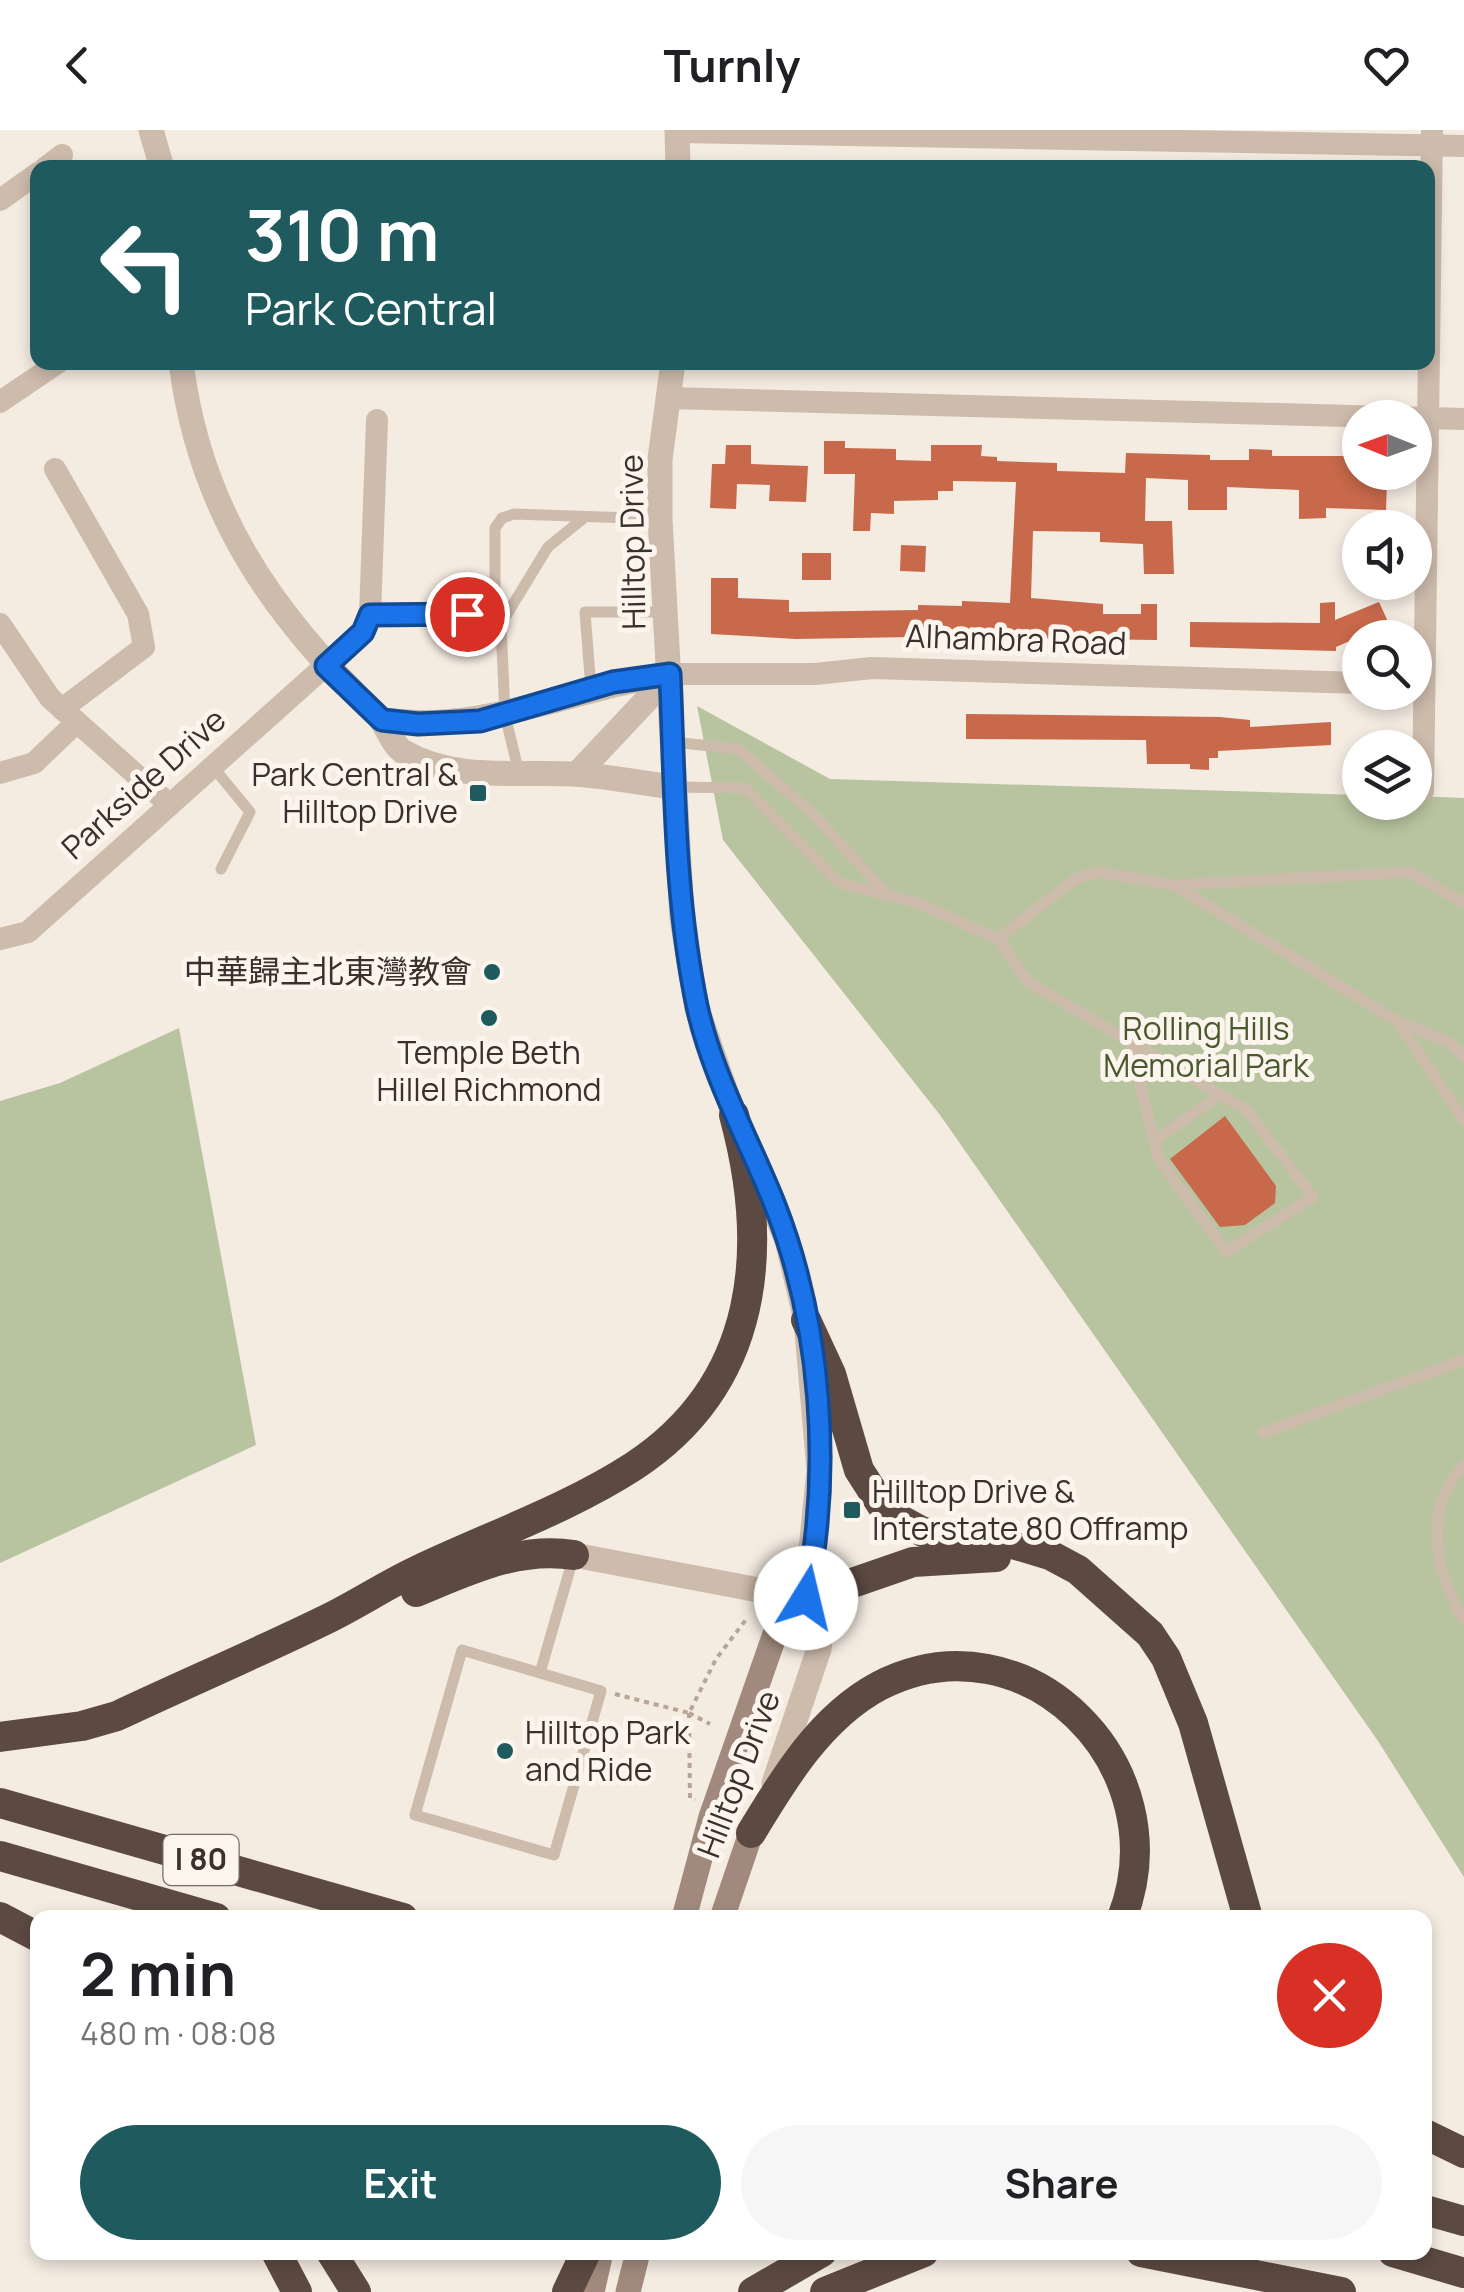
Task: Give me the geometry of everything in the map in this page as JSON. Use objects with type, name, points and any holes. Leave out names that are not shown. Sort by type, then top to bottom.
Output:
[{"type":"highway","points":[[0,1737],[82,1726],[117,1716],[327,1619],[388,1584],[631,1468],[654,1452],[698,1405],[732,1348],[750,1285],[753,1191],[734,1115]]},
{"type":"highway","points":[[806,1320],[831,1374],[859,1470],[886,1512],[923,1532],[996,1539],[1050,1555],[1078,1570],[1150,1634],[1181,1690],[1246,1910]]},
{"type":"highway","points":[[327,1619],[395,1601],[515,1556],[534,1552],[574,1556]]},
{"type":"highway","points":[[806,1598],[900,1566],[969,1556],[1046,1565],[1110,1599]]},
{"type":"highway","points":[[751,1833],[808,1749],[855,1700],[911,1674],[946,1669],[1006,1675],[1062,1702],[1085,1723],[1119,1769],[1135,1832],[1135,1865],[1124,1910]]},
{"type":"highway","name":"I 80","points":[[0,1803],[375,1910]]},
{"type":"highway","name":"I 80","points":[[0,1856],[188,1910]]},
{"type":"highway","points":[[0,1917],[30,1933]]},
{"type":"highway","points":[[1432,2137],[1464,2153]]},
{"type":"highway","points":[[1432,2212],[1464,2221]]},
{"type":"highway","points":[[280,2260],[297,2292]]},
{"type":"highway","points":[[337,2260],[356,2292]]},
{"type":"highway","points":[[567,2292],[582,2260]]},
{"type":"highway","points":[[753,2292],[808,2260]]},
{"type":"highway","points":[[825,2292],[904,2260]]},
{"type":"highway","points":[[1179,2260],[1341,2292]]},
{"type":"highway","points":[[1420,2260],[1464,2273]]},
{"type":"main road","name":"Hilltop Drive","points":[[686,1910],[775,1634],[785,1616],[806,1598]]},
{"type":"main road","name":"Hilltop Drive","points":[[724,1910],[751,1833]]},
{"type":"main road","points":[[592,2292],[599,2260]]},
{"type":"main road","points":[[628,2292],[636,2260]]},
{"type":"street","points":[[151,130],[160,160]]},
{"type":"street","points":[[678,160],[677,131],[1432,138],[1464,146]]},
{"type":"street","points":[[0,200],[30,179]]},
{"type":"street","points":[[0,402],[47,370]]},
{"type":"street","points":[[181,370],[188,420],[218,510],[260,582],[326,666],[382,720],[399,750],[442,766],[482,774],[577,774],[672,787]]},
{"type":"street","name":"Hilltop Drive","points":[[672,370],[660,459],[660,519],[682,919],[698,1009],[734,1115],[788,1240],[806,1320],[818,1470],[806,1598],[820,1631],[819,1649],[784,1757],[751,1833]]},
{"type":"street","points":[[1427,400],[1428,370]]},
{"type":"street","points":[[669,398],[1342,416]]},
{"type":"street","points":[[1432,418],[1464,419]]},
{"type":"street","points":[[377,420],[370,615],[467,614]]},
{"type":"street","points":[[0,773],[34,762],[70,716],[144,647],[138,614],[55,469]]},
{"type":"street","points":[[1421,620],[1425,490]]},
{"type":"street","name":"Parkside Drive","points":[[0,939],[28,932],[363,632],[370,615]]},
{"type":"street","points":[[0,624],[70,716],[170,805]]},
{"type":"street","name":"Alhambra Road","points":[[670,674],[815,674],[872,668],[1342,682]]},
{"type":"street","points":[[382,720],[418,724],[506,715],[591,689],[670,674]]},
{"type":"street","points":[[577,774],[670,674]]},
{"type":"street","points":[[574,1556],[806,1598]]},
{"type":"lane","points":[[501,624],[548,547],[585,516]]},
{"type":"lane","points":[[519,773],[506,715],[501,624],[495,609],[495,528],[502,518],[660,519]]},
{"type":"lane","points":[[591,689],[585,612],[664,612]]},
{"type":"lane","points":[[674,742],[738,750],[811,812],[885,892]]},
{"type":"lane","points":[[213,767],[250,812],[221,868]]},
{"type":"lane","points":[[672,787],[745,788],[839,884],[885,892],[998,939],[1028,982],[1247,1110],[1313,1196],[1226,1252],[1158,1158],[1131,1044]]},
{"type":"lane","points":[[998,939],[1076,879],[1098,872],[1174,885],[1408,872],[1464,903]]},
{"type":"lane","points":[[1174,885],[1397,1021],[1450,1043],[1464,1057]]},
{"type":"lane","points":[[1397,1021],[1464,1120]]},
{"type":"lane","points":[[1154,1141],[1220,1095]]},
{"type":"lane","points":[[1262,1433],[1464,1360]]},
{"type":"lane","points":[[1464,1465],[1438,1504],[1437,1544],[1449,1595],[1464,1620]]},
{"type":"lane","points":[[540,1673],[574,1556]]},
{"type":"lane","points":[[462,1650],[540,1673],[601,1690],[554,1855],[414,1815],[462,1650]]},
{"type":"path","points":[[696,1800],[690,1798],[688,1714],[716,1659],[748,1617]]},
{"type":"path","points":[[601,1690],[710,1724]]},
{"type":"green space","name":"Rolling Hills Memorial Park","points":[[697,706],[830,779],[1342,794],[1342,820],[1432,820],[1432,797],[1464,798],[1464,1877],[1378,1741],[940,1115],[723,840]]},
{"type":"green space","points":[[179,1028],[256,1445],[0,1563],[0,1101],[60,1083]]},
{"type":"building","points":[[824,441],[845,441],[845,448],[896,449],[896,460],[931,461],[931,445],[982,445],[981,456],[997,457],[997,461],[1057,463],[1057,471],[1125,473],[1126,453],[1249,460],[1249,449],[1272,450],[1272,456],[1342,456],[1342,490],[1387,490],[1386,510],[1326,508],[1326,518],[1299,519],[1299,490],[1227,487],[1227,510],[1188,510],[1188,480],[1146,478],[1145,521],[1172,521],[1174,574],[1144,574],[1143,544],[1100,542],[1100,532],[1033,531],[1031,598],[1103,604],[1103,614],[1141,614],[1141,604],[1157,604],[1157,640],[998,638],[998,644],[971,643],[971,636],[796,639],[711,634],[711,578],[738,578],[738,598],[789,600],[789,612],[918,610],[918,605],[962,606],[962,601],[1010,603],[1016,482],[953,481],[953,491],[938,491],[938,500],[894,501],[894,514],[871,513],[870,531],[853,531],[855,474],[824,474]]},
{"type":"building","points":[[726,445],[751,445],[751,464],[808,466],[806,502],[769,501],[770,485],[737,484],[736,509],[710,508],[712,464],[725,464]]},
{"type":"building","points":[[901,545],[926,546],[925,572],[900,571]]},
{"type":"building","points":[[802,553],[831,553],[831,580],[802,580]]},
{"type":"building","points":[[1335,602],[1335,620],[1379,602],[1387,620],[1342,620],[1342,644],[1336,651],[1190,647],[1190,622],[1320,623],[1320,603]]},
{"type":"building","points":[[966,714],[1220,717],[1250,720],[1250,727],[1331,722],[1331,745],[1218,751],[1218,758],[1209,758],[1209,770],[1190,769],[1190,764],[1147,764],[1146,740],[966,739]]},
{"type":"building","points":[[1225,1116],[1276,1186],[1275,1203],[1245,1225],[1220,1227],[1170,1159]]},
{"type":"place","name":"Park Central & Hilltop Drive","points":[[478,793]]},
{"type":"place","name":"中華歸主北東灣教會","points":[[492,972]]},
{"type":"place","name":"Temple Beth Hillel Richmond","points":[[489,1018]]},
{"type":"place","name":"Hilltop Drive & Interstate 80 Offramp","points":[[852,1510]]},
{"type":"place","name":"Hilltop Park and Ride","points":[[505,1751]]},
{"type":"route","points":[[467,614],[370,615],[363,632],[326,666],[382,720],[418,724],[480,721],[613,682],[670,674],[672,787],[682,919],[698,1009],[734,1115],[788,1240],[806,1320],[816,1395],[818,1506],[806,1598]]}]
